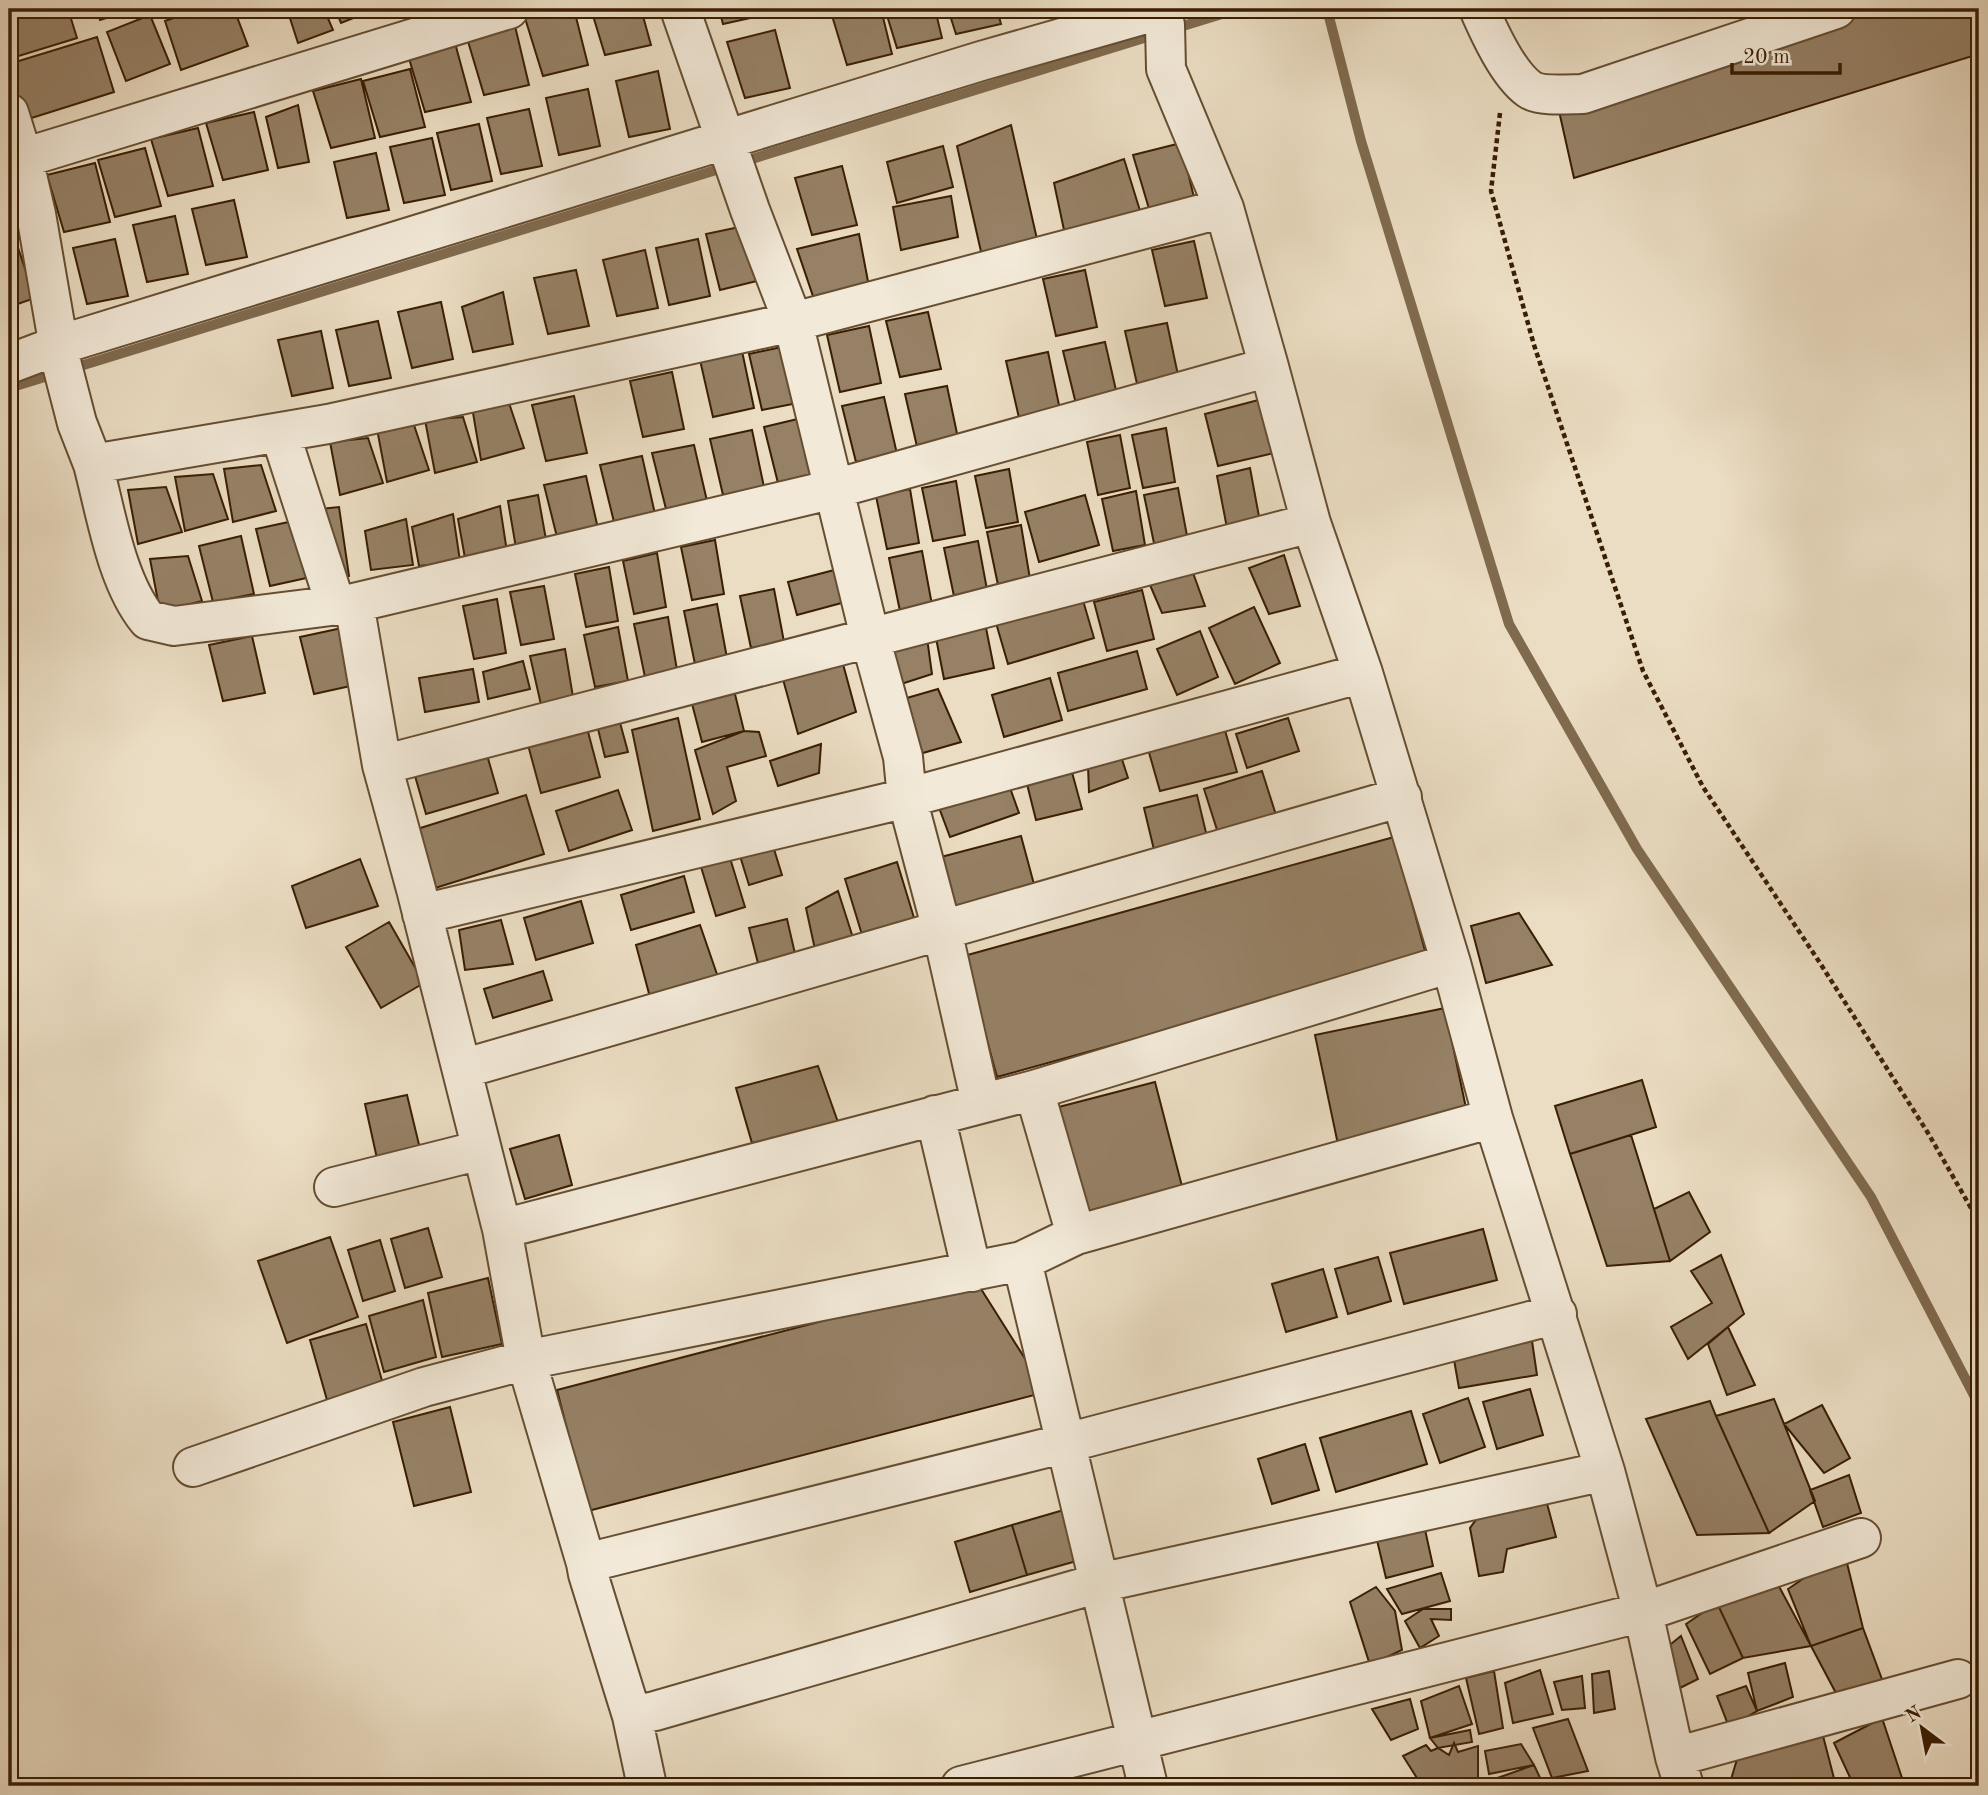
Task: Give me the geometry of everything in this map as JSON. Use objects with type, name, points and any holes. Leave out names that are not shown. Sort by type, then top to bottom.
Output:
[{"type":"street","points":[[23,158],[509,9]]},
{"type":"street","points":[[680,9],[750,210],[793,322],[870,637],[903,757],[907,798],[942,930],[981,1103]]},
{"type":"street","points":[[1479,9],[1509,67],[1530,90],[1552,94],[1584,94],[1836,9]]},
{"type":"street","points":[[9,363],[60,355],[728,147],[981,61],[1162,13],[1166,69],[1224,208],[1311,523],[1402,797],[1451,962],[1493,1118],[1605,1471],[1643,1612],[1679,1778],[1958,1678]]},
{"type":"street","points":[[9,113],[23,158],[23,216],[77,423],[93,464],[123,578],[148,620],[174,626],[345,604],[834,489],[1269,367]]},
{"type":"street","points":[[93,464],[341,422],[793,322],[1224,208]]},
{"type":"street","points":[[280,433],[345,604],[382,765],[502,1228],[526,1360],[632,1716],[647,1786]]},
{"type":"street","points":[[382,765],[1311,523]]},
{"type":"street","points":[[422,914],[907,798],[1363,673]]},
{"type":"street","points":[[462,1069],[1402,797]]},
{"type":"street","points":[[502,1228],[1034,1090],[1451,962]]},
{"type":"street","points":[[1034,1090],[1076,1235]]},
{"type":"street","points":[[935,1115],[972,1272]]},
{"type":"street","points":[[193,1467],[424,1387],[526,1360],[1023,1261],[1076,1235],[1493,1118]]},
{"type":"street","points":[[334,1187],[481,1150]]},
{"type":"street","points":[[1023,1261],[1148,1786]]},
{"type":"street","points":[[586,1563],[1066,1443],[1557,1314]]},
{"type":"street","points":[[632,1716],[655,1712],[1099,1583],[1605,1471]]},
{"type":"street","points":[[961,1786],[1643,1612],[1861,1538]]},
{"type":"path","points":[[1509,67],[1492,191],[1534,345],[1643,671],[1703,788],[1907,1099],[1979,1222]]},
{"type":"building","points":[[9,9],[68,9],[77,38],[9,59]]},
{"type":"building","points":[[96,9],[135,9],[100,20]]},
{"type":"building","points":[[200,9],[234,9],[248,46],[181,70],[165,21]]},
{"type":"building","points":[[287,9],[324,9],[333,30],[298,43]]},
{"type":"building","points":[[335,9],[376,9],[341,23]]},
{"type":"building","points":[[574,9],[588,65],[543,76],[525,18]]},
{"type":"building","points":[[591,9],[641,9],[651,45],[605,55]]},
{"type":"building","points":[[719,9],[767,9],[769,14],[723,24]]},
{"type":"building","points":[[830,9],[881,9],[892,54],[847,65]]},
{"type":"building","points":[[885,9],[935,9],[942,38],[897,48]]},
{"type":"building","points":[[948,9],[997,9],[1001,24],[956,34]]},
{"type":"building","points":[[1596,9],[1629,9],[1601,18]]},
{"type":"building","points":[[1874,9],[1979,9],[1979,54],[1574,178],[1559,111]]},
{"type":"building","points":[[150,15],[170,64],[126,81],[107,32]]},
{"type":"building","points":[[515,26],[529,85],[484,95],[467,38]]},
{"type":"building","points":[[775,30],[790,88],[745,98],[727,42]]},
{"type":"building","points":[[97,37],[114,92],[22,121],[9,80],[9,64]]},
{"type":"building","points":[[455,43],[471,102],[425,112],[408,55]]},
{"type":"building","points":[[410,69],[425,127],[380,137],[363,81]]},
{"type":"building","points":[[658,71],[670,129],[629,137],[616,81]]},
{"type":"building","points":[[361,79],[375,138],[331,148],[313,91]]},
{"type":"building","points":[[588,89],[600,146],[559,155],[546,98]]},
{"type":"building","points":[[298,105],[309,162],[278,168],[266,117]]},
{"type":"building","points":[[529,109],[542,166],[501,174],[487,118]]},
{"type":"building","points":[[254,112],[268,170],[223,180],[206,123]]},
{"type":"building","points":[[479,124],[492,181],[451,190],[437,133]]},
{"type":"building","points":[[1011,125],[1037,239],[982,256],[957,146]]},
{"type":"building","points":[[198,128],[213,186],[168,196],[151,139]]},
{"type":"building","points":[[432,138],[445,195],[404,203],[390,147]]},
{"type":"building","points":[[1181,143],[1195,202],[1150,212],[1133,155]]},
{"type":"building","points":[[943,146],[953,187],[897,203],[887,162]]},
{"type":"building","points":[[145,148],[161,206],[115,217],[98,160]]},
{"type":"building","points":[[376,153],[389,210],[347,218],[334,162]]},
{"type":"building","points":[[1124,159],[1141,214],[1064,230],[1054,183]]},
{"type":"building","points":[[95,163],[110,222],[64,232],[47,175]]},
{"type":"building","points":[[842,166],[857,225],[812,235],[795,178]]},
{"type":"building","points":[[951,196],[958,237],[901,250],[893,207]]},
{"type":"building","points":[[234,200],[247,257],[206,265],[192,209]]},
{"type":"building","points":[[175,216],[188,274],[147,282],[133,225]]},
{"type":"building","points":[[749,225],[761,280],[720,290],[706,234]]},
{"type":"building","points":[[12,230],[35,298],[9,307],[9,232]]},
{"type":"building","points":[[859,234],[870,292],[815,302],[797,249]]},
{"type":"building","points":[[115,239],[128,296],[87,304],[73,248]]},
{"type":"building","points":[[698,239],[710,296],[669,305],[656,248]]},
{"type":"building","points":[[1194,241],[1207,298],[1165,306],[1152,250]]},
{"type":"building","points":[[645,250],[658,308],[617,316],[603,260]]},
{"type":"building","points":[[576,270],[589,326],[548,334],[534,278]]},
{"type":"building","points":[[1085,270],[1097,327],[1056,336],[1043,279]]},
{"type":"building","points":[[503,292],[513,344],[473,352],[462,307]]},
{"type":"building","points":[[441,302],[453,359],[412,368],[398,312]]},
{"type":"building","points":[[928,312],[941,369],[900,377],[886,321]]},
{"type":"building","points":[[378,321],[391,378],[349,386],[336,330]]},
{"type":"building","points":[[1167,323],[1179,380],[1138,388],[1125,331]]},
{"type":"building","points":[[869,326],[881,383],[840,392],[827,335]]},
{"type":"building","points":[[321,331],[333,388],[292,396],[278,340]]},
{"type":"building","points":[[1105,342],[1118,399],[1077,408],[1063,351]]},
{"type":"building","points":[[791,345],[803,402],[762,410],[749,354]]},
{"type":"building","points":[[742,351],[754,408],[713,417],[700,360]]},
{"type":"building","points":[[1048,352],[1060,410],[1019,418],[1006,361]]},
{"type":"building","points":[[672,372],[684,429],[643,437],[630,381]]},
{"type":"building","points":[[947,386],[959,443],[918,451],[905,394]]},
{"type":"building","points":[[574,396],[587,453],[546,461],[532,405]]},
{"type":"building","points":[[884,397],[897,454],[856,462],[842,406]]},
{"type":"building","points":[[1270,397],[1283,451],[1218,466],[1205,414]]},
{"type":"building","points":[[509,403],[524,448],[481,460],[472,407]]},
{"type":"building","points":[[463,417],[477,462],[435,473],[425,420]]},
{"type":"building","points":[[806,417],[819,474],[778,483],[764,427]]},
{"type":"building","points":[[414,425],[429,470],[387,482],[377,429]]},
{"type":"building","points":[[1166,428],[1175,482],[1143,488],[1132,435]]},
{"type":"building","points":[[752,430],[764,487],[723,495],[710,439]]},
{"type":"building","points":[[1120,435],[1130,488],[1098,495],[1087,442]]},
{"type":"building","points":[[368,438],[383,483],[340,495],[330,442]]},
{"type":"building","points":[[694,445],[707,501],[666,509],[652,453]]},
{"type":"building","points":[[642,456],[655,514],[614,522],[600,465]]},
{"type":"building","points":[[261,465],[276,511],[233,522],[224,469]]},
{"type":"building","points":[[1250,468],[1260,522],[1227,528],[1217,476]]},
{"type":"building","points":[[1009,469],[1018,522],[986,528],[975,476]]},
{"type":"building","points":[[213,474],[228,519],[185,531],[175,477]]},
{"type":"building","points":[[586,476],[599,533],[558,541],[544,485]]},
{"type":"building","points":[[956,481],[965,535],[933,541],[922,488]]},
{"type":"building","points":[[166,487],[182,532],[138,544],[128,490]]},
{"type":"building","points":[[1178,488],[1188,541],[1155,548],[1144,495]]},
{"type":"building","points":[[910,489],[919,543],[887,549],[876,496]]},
{"type":"building","points":[[1136,491],[1145,545],[1113,551],[1102,499]]},
{"type":"building","points":[[538,495],[547,545],[516,548],[508,501]]},
{"type":"building","points":[[1085,495],[1099,545],[1039,562],[1025,512]]},
{"type":"building","points":[[500,506],[507,552],[465,558],[458,519]]},
{"type":"building","points":[[339,507],[349,576],[325,580],[311,510]]},
{"type":"building","points":[[453,514],[460,561],[419,566],[412,527]]},
{"type":"building","points":[[406,519],[413,565],[371,570],[365,531]]},
{"type":"building","points":[[298,520],[311,577],[270,586],[256,529]]},
{"type":"building","points":[[1021,525],[1030,579],[998,585],[987,532]]},
{"type":"building","points":[[241,536],[254,594],[213,602],[199,546]]},
{"type":"building","points":[[715,540],[724,594],[692,600],[681,547]]},
{"type":"building","points":[[978,541],[988,595],[955,601],[944,548]]},
{"type":"building","points":[[922,551],[932,605],[900,611],[889,558]]},
{"type":"building","points":[[657,553],[666,607],[634,614],[623,561]]},
{"type":"building","points":[[1284,555],[1300,606],[1269,614],[1249,568]]},
{"type":"building","points":[[188,556],[202,601],[160,612],[150,559]]},
{"type":"building","points":[[609,567],[618,621],[586,627],[575,574]]},
{"type":"building","points":[[842,568],[849,601],[797,615],[788,582]]},
{"type":"building","points":[[1192,570],[1205,606],[1162,613],[1150,585]]},
{"type":"building","points":[[544,586],[554,639],[521,645],[510,592]]},
{"type":"building","points":[[774,589],[784,642],[751,648],[740,596]]},
{"type":"building","points":[[1142,590],[1154,639],[1107,651],[1094,602]]},
{"type":"building","points":[[1082,597],[1094,638],[1008,664],[996,623]]},
{"type":"building","points":[[497,599],[506,653],[474,659],[463,606]]},
{"type":"building","points":[[717,604],[727,658],[695,664],[684,611]]},
{"type":"building","points":[[1254,607],[1280,663],[1235,684],[1209,628]]},
{"type":"building","points":[[668,617],[677,670],[645,677],[634,624]]},
{"type":"building","points":[[618,627],[628,681],[595,687],[584,635]]},
{"type":"building","points":[[342,628],[355,685],[314,694],[300,637]]},
{"type":"building","points":[[986,628],[994,668],[944,679],[936,638]]},
{"type":"building","points":[[1200,631],[1218,677],[1177,695],[1157,649]]},
{"type":"building","points":[[252,636],[265,693],[223,701],[209,645]]},
{"type":"building","points":[[927,638],[932,674],[895,686],[884,653]]},
{"type":"building","points":[[565,649],[574,703],[542,709],[530,656]]},
{"type":"building","points":[[1137,651],[1147,689],[1068,711],[1058,673]]},
{"type":"building","points":[[840,653],[856,712],[798,734],[781,672]]},
{"type":"building","points":[[523,661],[530,689],[488,699],[483,672]]},
{"type":"building","points":[[473,669],[479,702],[425,712],[419,678]]},
{"type":"building","points":[[1050,678],[1062,720],[1004,737],[992,695]]},
{"type":"building","points":[[733,686],[744,731],[702,742],[690,696]]},
{"type":"building","points":[[938,689],[961,742],[916,755],[900,700]]},
{"type":"building","points":[[678,718],[700,819],[653,831],[632,730]]},
{"type":"building","points":[[1288,718],[1299,751],[1247,768],[1236,734]]},
{"type":"building","points":[[619,719],[628,752],[605,757],[597,725]]},
{"type":"building","points":[[1224,727],[1237,772],[1160,791],[1148,749]]},
{"type":"building","points":[[587,728],[600,777],[541,793],[528,745]]},
{"type":"building","points":[[744,731],[759,732],[766,756],[727,767],[736,801],[713,814],[695,750]]},
{"type":"building","points":[[821,744],[819,773],[778,786],[770,761]]},
{"type":"building","points":[[1120,753],[1128,778],[1089,792],[1088,766]]},
{"type":"building","points":[[487,755],[498,793],[426,814],[415,776]]},
{"type":"building","points":[[1070,765],[1082,809],[1036,820],[1027,784]]},
{"type":"building","points":[[1262,771],[1276,815],[1218,833],[1204,789]]},
{"type":"building","points":[[1009,785],[1019,813],[950,837],[938,805]]},
{"type":"building","points":[[618,790],[632,830],[569,851],[556,811]]},
{"type":"building","points":[[526,795],[544,854],[432,889],[414,830]]},
{"type":"building","points":[[1197,795],[1208,841],[1155,854],[1144,808]]},
{"type":"building","points":[[1021,836],[1035,888],[955,909],[941,857]]},
{"type":"building","points":[[1394,837],[1427,958],[997,1077],[964,956]]},
{"type":"building","points":[[773,846],[782,875],[749,885],[740,856]]},
{"type":"building","points":[[730,858],[745,907],[716,916],[701,867]]},
{"type":"building","points":[[360,859],[378,906],[306,928],[292,886]]},
{"type":"building","points":[[897,862],[915,921],[863,938],[845,879]]},
{"type":"building","points":[[684,876],[694,912],[631,930],[621,895]]},
{"type":"building","points":[[838,891],[855,944],[816,954],[806,908]]},
{"type":"building","points":[[581,901],[593,943],[536,960],[524,918]]},
{"type":"building","points":[[1519,913],[1552,965],[1486,983],[1471,926]]},
{"type":"building","points":[[787,919],[796,958],[759,967],[749,928]]},
{"type":"building","points":[[501,920],[513,964],[465,970],[459,930]]},
{"type":"building","points":[[389,922],[424,983],[381,1008],[346,947]]},
{"type":"building","points":[[700,925],[720,983],[651,1001],[636,945]]},
{"type":"building","points":[[543,971],[552,1000],[493,1018],[484,989]]},
{"type":"building","points":[[1445,1008],[1470,1127],[1340,1154],[1315,1035]]},
{"type":"building","points":[[818,1066],[839,1125],[752,1143],[736,1088]]},
{"type":"building","points":[[1642,1080],[1656,1127],[1570,1154],[1555,1106]]},
{"type":"building","points":[[1155,1082],[1184,1194],[1079,1221],[1051,1109]]},
{"type":"building","points":[[407,1095],[421,1153],[378,1163],[365,1104]]},
{"type":"building","points":[[559,1135],[572,1185],[525,1199],[510,1149]]},
{"type":"building","points":[[1631,1135],[1670,1261],[1607,1266],[1570,1154]]},
{"type":"building","points":[[1689,1192],[1710,1232],[1670,1261],[1654,1209]]},
{"type":"building","points":[[428,1228],[442,1277],[405,1288],[391,1239]]},
{"type":"building","points":[[1483,1229],[1497,1280],[1404,1304],[1390,1253]]},
{"type":"building","points":[[330,1237],[358,1317],[287,1343],[258,1261]]},
{"type":"building","points":[[380,1240],[395,1291],[363,1301],[348,1250]]},
{"type":"building","points":[[1721,1255],[1744,1314],[1688,1359],[1671,1327],[1712,1303],[1691,1271]]},
{"type":"building","points":[[1378,1257],[1391,1301],[1348,1314],[1335,1269]]},
{"type":"building","points":[[1323,1269],[1337,1317],[1286,1332],[1272,1284]]},
{"type":"building","points":[[488,1278],[502,1344],[442,1357],[428,1293]]},
{"type":"building","points":[[976,1281],[1046,1392],[588,1511],[557,1390]]},
{"type":"building","points":[[423,1300],[436,1357],[384,1372],[369,1316]]},
{"type":"building","points":[[366,1324],[383,1384],[327,1400],[310,1340]]},
{"type":"building","points":[[1728,1327],[1755,1385],[1727,1395],[1708,1344]]},
{"type":"building","points":[[1532,1341],[1537,1375],[1459,1388],[1453,1354]]},
{"type":"building","points":[[1530,1389],[1543,1435],[1497,1449],[1483,1402]]},
{"type":"building","points":[[1468,1398],[1485,1447],[1440,1463],[1423,1414]]},
{"type":"building","points":[[1774,1399],[1815,1501],[1769,1533],[1716,1416]]},
{"type":"building","points":[[1710,1401],[1769,1533],[1697,1535],[1646,1419]]},
{"type":"building","points":[[1822,1405],[1850,1458],[1824,1473],[1784,1424]]},
{"type":"building","points":[[450,1407],[471,1492],[414,1506],[393,1422]]},
{"type":"building","points":[[1411,1411],[1427,1464],[1336,1492],[1320,1438]]},
{"type":"building","points":[[1305,1444],[1319,1490],[1272,1504],[1258,1459]]},
{"type":"building","points":[[1849,1475],[1861,1513],[1823,1527],[1810,1490]]},
{"type":"building","points":[[1545,1496],[1556,1537],[1507,1549],[1503,1572],[1479,1576],[1470,1528],[1483,1510]]},
{"type":"building","points":[[1067,1509],[1080,1560],[1027,1575],[1012,1525]]},
{"type":"building","points":[[1012,1525],[1027,1575],[970,1592],[955,1542]]},
{"type":"building","points":[[1424,1525],[1433,1566],[1386,1578],[1376,1536]]},
{"type":"building","points":[[1844,1551],[1863,1628],[1811,1646],[1788,1589]]},
{"type":"building","points":[[1441,1573],[1450,1601],[1402,1614],[1387,1589]]},
{"type":"building","points":[[1775,1579],[1811,1646],[1743,1658],[1717,1603]]},
{"type":"building","points":[[1376,1587],[1395,1611],[1402,1650],[1370,1665],[1350,1602]]},
{"type":"building","points":[[1717,1603],[1743,1658],[1710,1674],[1686,1624]]},
{"type":"building","points":[[1423,1609],[1451,1609],[1451,1620],[1431,1619],[1439,1636],[1420,1648],[1405,1621]]},
{"type":"building","points":[[1863,1628],[1883,1682],[1837,1695],[1811,1646]]},
{"type":"building","points":[[1681,1636],[1698,1679],[1678,1689],[1666,1648]]},
{"type":"building","points":[[1785,1663],[1793,1697],[1757,1711],[1748,1673]]},
{"type":"building","points":[[1540,1670],[1553,1714],[1513,1723],[1505,1683]]},
{"type":"building","points":[[1494,1671],[1503,1728],[1479,1734],[1466,1678]]},
{"type":"building","points":[[1609,1671],[1615,1709],[1594,1713],[1592,1674]]},
{"type":"building","points":[[1582,1676],[1585,1708],[1562,1710],[1554,1682]]},
{"type":"building","points":[[1459,1686],[1472,1724],[1430,1738],[1421,1701]]},
{"type":"building","points":[[1746,1686],[1757,1711],[1729,1727],[1717,1696]]},
{"type":"building","points":[[1410,1699],[1418,1729],[1391,1740],[1372,1709]]},
{"type":"building","points":[[1882,1718],[1902,1778],[1854,1786],[1834,1743]]},
{"type":"building","points":[[1568,1719],[1588,1771],[1552,1778],[1533,1728]]},
{"type":"building","points":[[1470,1730],[1472,1742],[1438,1748],[1430,1738]]},
{"type":"building","points":[[1822,1732],[1836,1786],[1729,1786],[1738,1756]]},
{"type":"building","points":[[1454,1743],[1458,1752],[1478,1746],[1478,1786],[1422,1786],[1403,1756],[1426,1745],[1431,1751],[1438,1748],[1449,1755]]},
{"type":"building","points":[[1521,1744],[1534,1765],[1489,1774],[1485,1751]]},
{"type":"building","points":[[1534,1765],[1542,1782],[1527,1786],[1486,1786],[1486,1782]]},
{"type":"waterway","points":[[9,388],[1238,9]]},
{"type":"waterway","points":[[1327,9],[1361,141],[1509,624],[1637,849],[1871,1197],[1979,1405]]}]
